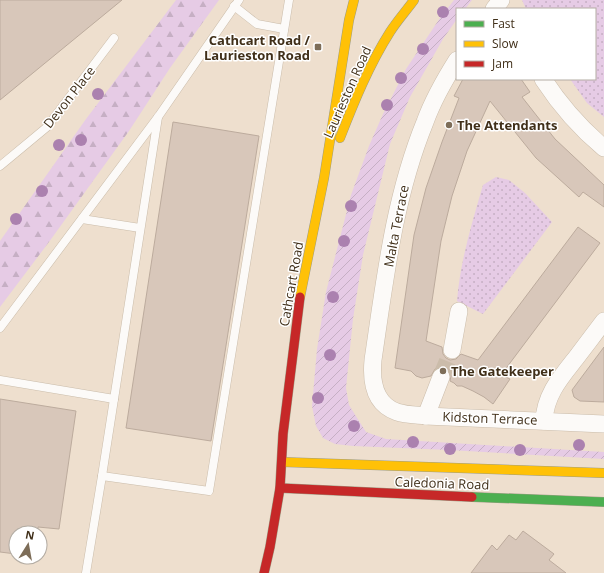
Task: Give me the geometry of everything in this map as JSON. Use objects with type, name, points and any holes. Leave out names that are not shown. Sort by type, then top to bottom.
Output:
[{"type":"main road","name":"Cathcart Road","points":[[264,573],[280,488],[284,429],[298,307],[324,178],[349,20],[354,0]]},
{"type":"main road","name":"Laurieston Road","points":[[324,178],[368,72],[390,32],[414,0]]},
{"type":"main road","name":"Caledonia Road","points":[[282,462],[604,473]]},
{"type":"main road","name":"Caledonia Road","points":[[280,488],[604,502]]},
{"type":"street","name":"Malta Terrace","points":[[380,400],[375,392],[372,380],[372,370],[394,228],[404,182],[424,122],[456,62]]},
{"type":"street","points":[[544,80],[553,95],[569,115],[604,148]]},
{"type":"street","points":[[452,350],[459,311]]},
{"type":"street","points":[[544,420],[544,412],[548,398],[556,384],[604,321]]},
{"type":"street","points":[[426,416],[440,377]]},
{"type":"street","name":"Kidston Terrace","points":[[380,400],[389,408],[398,413],[426,416],[544,420],[604,424]]},
{"type":"lane","points":[[102,476],[209,491],[289,0]]},
{"type":"lane","points":[[0,328],[158,117],[236,3],[257,24],[284,29]]},
{"type":"lane","name":"Devon Place","points":[[0,166],[47,127],[114,38]]},
{"type":"lane","points":[[86,573],[158,117]]},
{"type":"lane","points":[[82,218],[140,228]]},
{"type":"lane","points":[[0,380],[114,399]]},
{"type":"green space","points":[[176,0],[219,0],[170,68],[129,131],[0,307],[0,241],[86,119]]},
{"type":"green space","points":[[454,0],[472,0],[466,8],[456,8],[456,20],[443,39],[410,97],[390,144],[363,255],[353,319],[346,388],[349,405],[366,432],[386,439],[604,452],[604,459],[335,444],[323,438],[316,426],[312,406],[317,349],[326,292],[351,195],[369,146],[383,114],[406,69],[440,18]]},
{"type":"green space","points":[[522,0],[604,0],[604,117],[587,103],[571,80],[596,80],[596,8],[526,8]]},
{"type":"green space","points":[[496,177],[509,180],[525,193],[552,222],[483,314],[457,301],[464,257],[483,185]]},
{"type":"building","points":[[0,0],[122,0],[0,100]]},
{"type":"building","points":[[462,80],[522,80],[530,92],[522,97],[555,139],[604,185],[604,207],[583,192],[579,197],[536,158],[490,101],[467,151],[452,196],[441,241],[426,341],[442,347],[443,354],[450,360],[456,359],[461,354],[478,360],[578,227],[600,243],[501,375],[510,379],[493,404],[473,391],[462,386],[457,386],[450,381],[451,376],[449,371],[444,368],[439,367],[435,369],[431,376],[422,378],[416,376],[411,371],[395,368],[414,235],[426,188],[459,98],[454,96]]},
{"type":"building","points":[[173,122],[259,136],[211,441],[126,428]]},
{"type":"building","points":[[604,347],[604,402],[580,401],[574,397],[572,390]]},
{"type":"building","points":[[0,399],[76,411],[59,529],[48,528],[48,525],[8,525],[8,553],[0,552]]},
{"type":"building","points":[[523,531],[554,554],[549,560],[566,573],[471,573],[492,545],[497,550],[509,535],[516,540]]},
{"type":"tunnel","points":[[441,377],[452,350]]},
{"type":"traffic: fast","points":[[472,497],[604,502]]},
{"type":"traffic: slow","points":[[300,297],[324,178],[349,20],[354,0]]},
{"type":"traffic: slow","points":[[340,138],[356,97],[375,57],[393,28],[414,0]]},
{"type":"traffic: slow","points":[[282,462],[604,473]]},
{"type":"traffic: jam","points":[[264,573],[280,488],[283,434],[300,297]]},
{"type":"traffic: jam","points":[[280,488],[472,497]]},
{"type":"place","name":"Cathcart Road / Laurieston Road","points":[[318,47]]},
{"type":"place","name":"The Attendants","points":[[449,125]]},
{"type":"place","name":"The Gatekeeper","points":[[443,371]]}]
